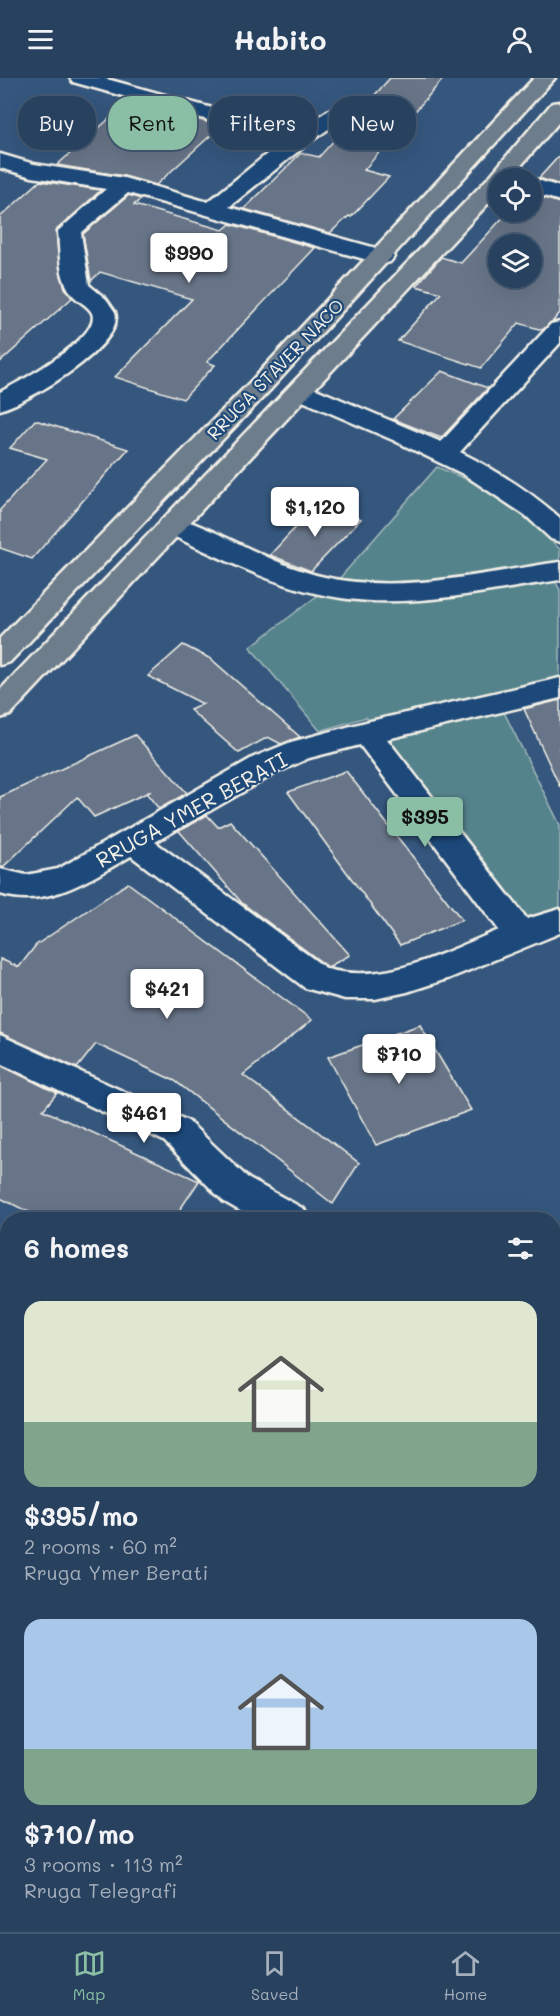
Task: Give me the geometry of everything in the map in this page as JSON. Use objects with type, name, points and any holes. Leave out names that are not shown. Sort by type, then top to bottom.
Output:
[{"type":"main road","name":"RRUGA STAVER NACO","points":[[0,655],[382,257],[545,78]]},
{"type":"main road","name":"RRUGA STAVER NACO","points":[[511,168],[560,108]]},
{"type":"main road","name":"RRUGA STAVER NACO","points":[[0,708],[171,525],[488,194]]},
{"type":"street","points":[[80,78],[209,115]]},
{"type":"street","points":[[212,210],[286,150]]},
{"type":"street","points":[[0,161],[32,171],[124,185],[382,257]]},
{"type":"street","points":[[0,402],[75,358],[101,328],[105,320],[103,311],[78,286],[69,231],[124,185]]},
{"type":"street","points":[[542,188],[560,194]]},
{"type":"street","points":[[443,455],[560,328]]},
{"type":"street","points":[[300,391],[477,471],[511,492],[549,521],[560,533]]},
{"type":"street","points":[[171,525],[285,575],[316,585],[352,591],[438,587],[560,571]]},
{"type":"street","name":"RRUGA YMER BERATI","points":[[0,881],[10,886],[23,888],[69,877],[265,765],[301,749],[560,688]]},
{"type":"street","points":[[366,732],[522,935]]},
{"type":"street","points":[[132,841],[317,979],[332,986],[350,989],[368,988],[399,981],[560,921]]},
{"type":"street","points":[[0,1048],[176,1131],[236,1190],[274,1212]]},
{"type":"green space","points":[[437,467],[480,485],[532,523],[560,549],[560,562],[545,563],[560,590],[560,678],[495,694],[560,825],[560,912],[527,921],[366,717],[320,731],[250,647],[339,579]]},
{"type":"building","points":[[390,78],[444,78],[416,110],[416,96],[374,96]]},
{"type":"building","points":[[197,119],[209,123],[209,137],[197,148]]},
{"type":"building","points":[[108,120],[108,150],[195,150],[156,185],[124,176],[57,165],[74,150],[96,150],[96,130]]},
{"type":"building","points":[[329,146],[329,150],[381,150],[364,170],[389,177],[351,217],[349,216],[330,233],[244,209],[301,153],[319,157]]},
{"type":"building","points":[[560,155],[560,185],[542,179],[542,175]]},
{"type":"building","points":[[40,181],[101,190],[56,231],[60,272],[65,288],[72,298],[0,362],[0,217]]},
{"type":"building","points":[[129,195],[141,199],[134,205],[223,230],[230,224],[315,248],[207,362],[215,365],[183,399],[115,377],[192,299],[100,272],[91,281],[83,234]]},
{"type":"building","points":[[542,197],[560,203],[560,313],[542,330],[519,323],[481,368],[398,341],[441,293],[416,286],[441,257],[461,263],[499,222],[542,222]]},
{"type":"building","points":[[442,371],[488,388],[441,438],[393,419]]},
{"type":"building","points":[[35,420],[128,449],[32,559],[0,548],[0,510],[47,459],[10,448]]},
{"type":"building","points":[[315,506],[361,519],[311,571],[270,555]]},
{"type":"building","points":[[183,645],[211,659],[300,737],[281,744],[268,737],[239,753],[190,710],[203,704],[148,676]]},
{"type":"building","points":[[560,700],[560,787],[524,709]]},
{"type":"building","points":[[135,735],[187,793],[159,809],[147,794],[151,791],[94,817],[77,797],[3,867],[0,867],[0,797]]},
{"type":"building","points":[[346,771],[462,920],[400,945],[288,792]]},
{"type":"building","points":[[207,815],[218,827],[230,821],[350,955],[328,967],[242,903],[179,831]]},
{"type":"building","points":[[128,883],[312,1020],[243,1075],[359,1163],[333,1204],[175,1081],[96,1044],[77,1068],[0,1033],[0,959],[19,967],[36,945]]},
{"type":"building","points":[[420,1025],[471,1110],[376,1145],[328,1057]]},
{"type":"building","points":[[0,1065],[57,1093],[43,1110],[199,1181],[178,1212],[29,1212],[0,1198]]}]
